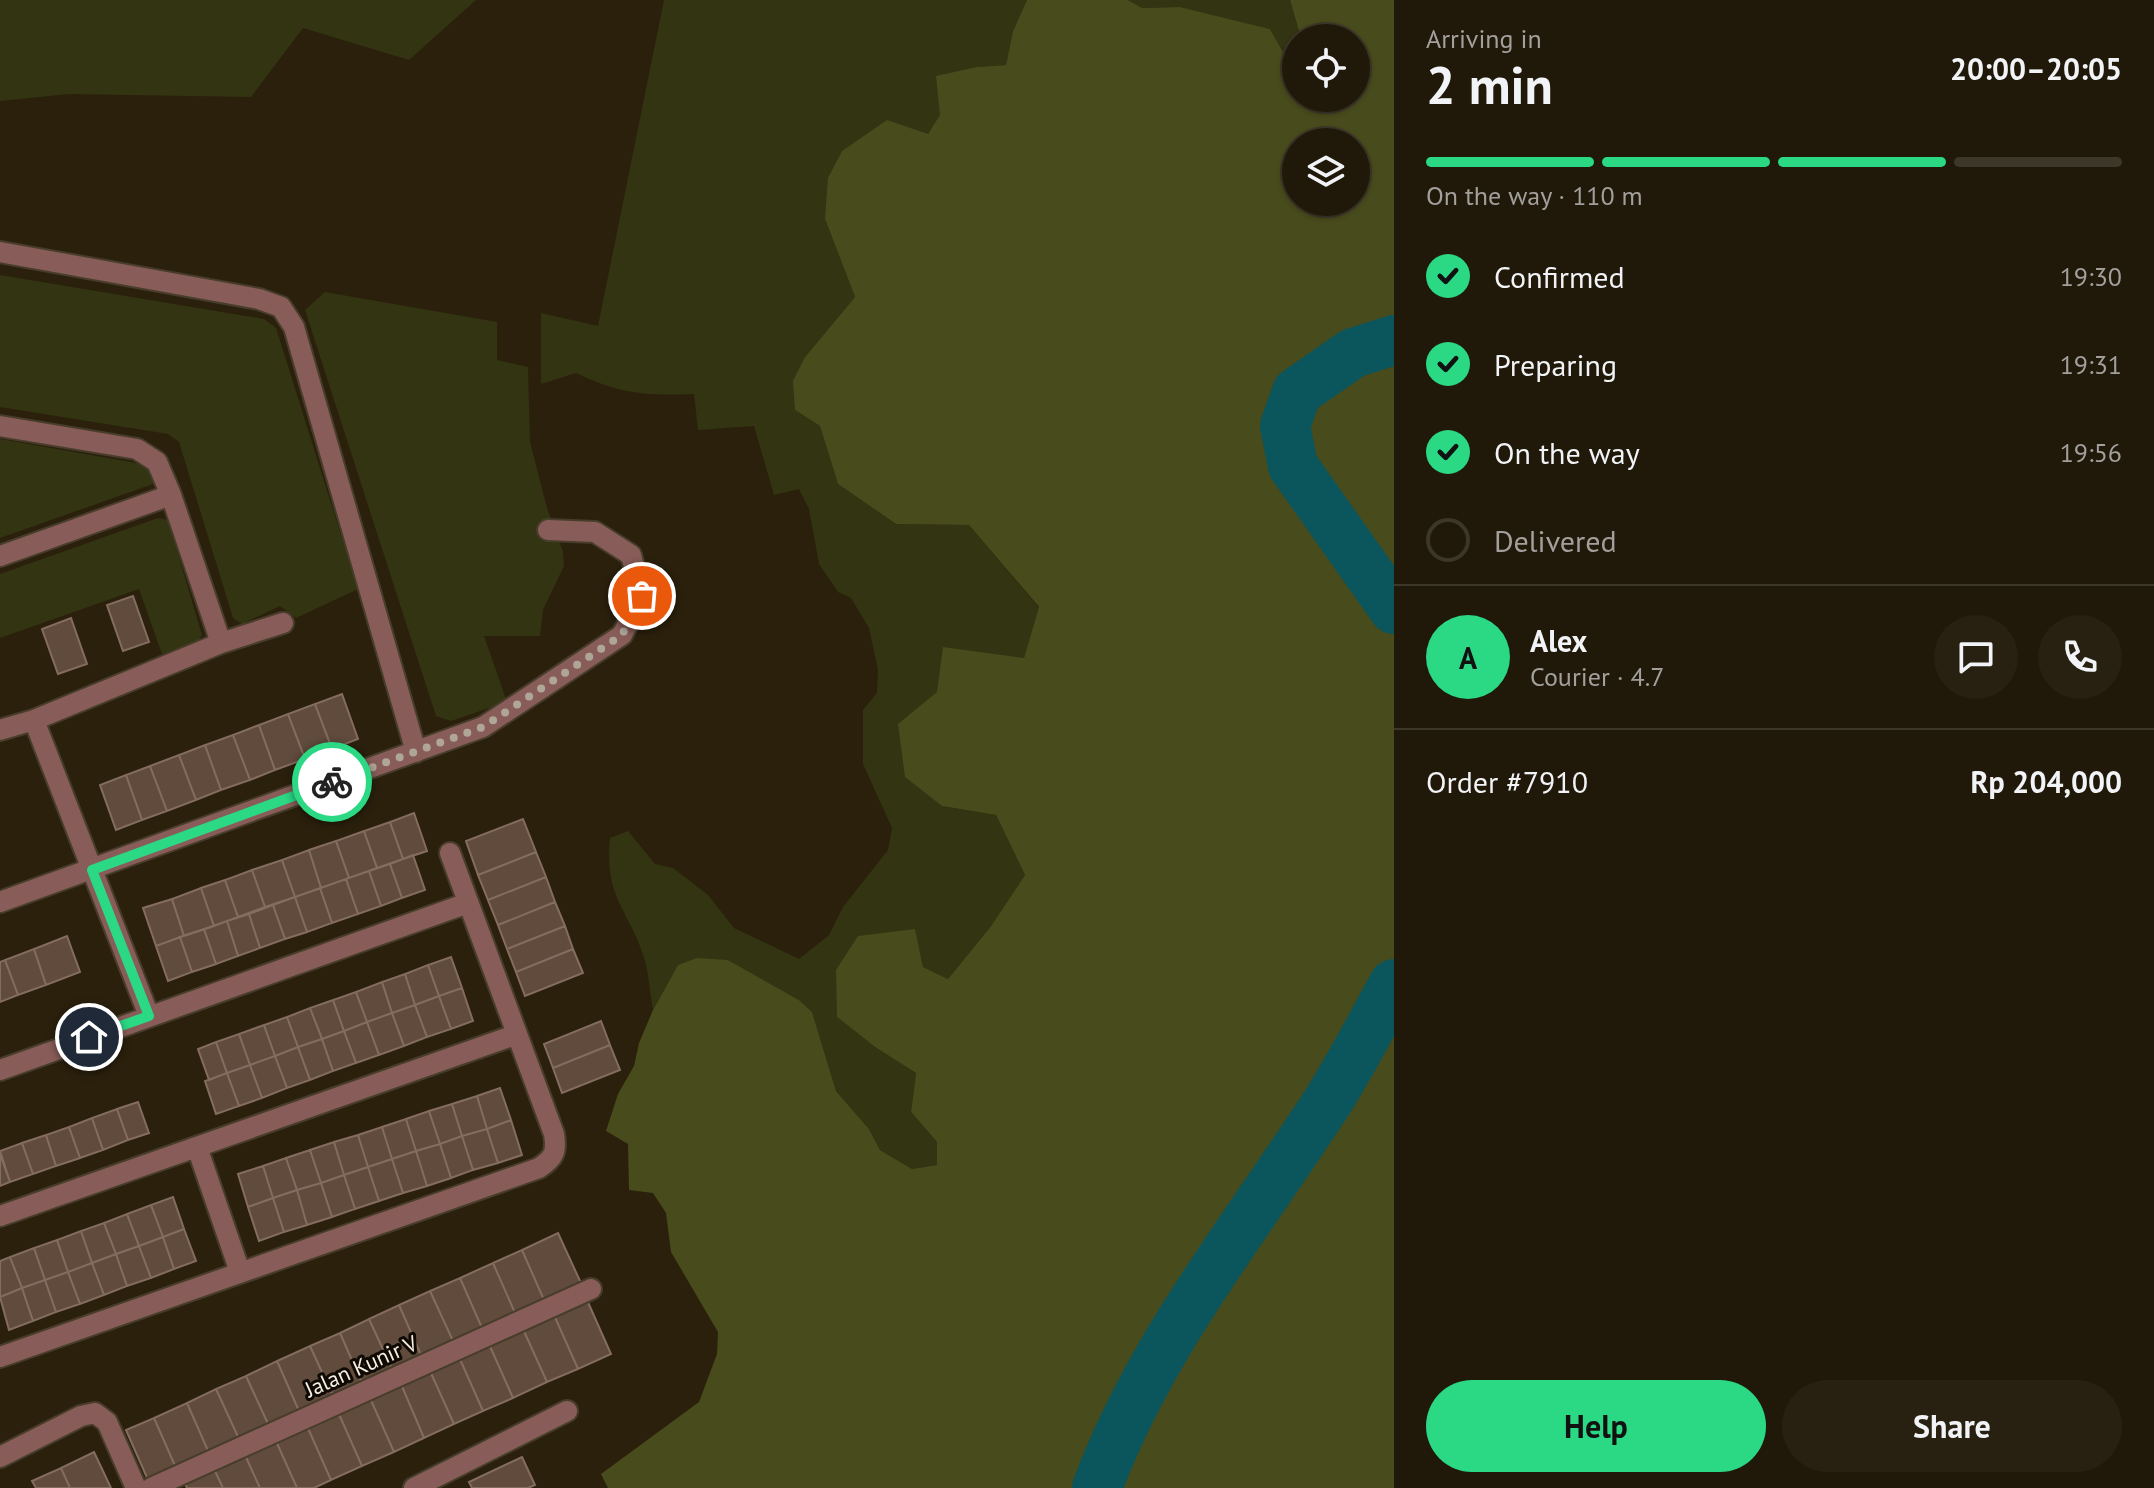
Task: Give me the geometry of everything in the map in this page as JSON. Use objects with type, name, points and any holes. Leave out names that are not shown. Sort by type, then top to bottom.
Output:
[{"type":"street","points":[[0,252],[259,299],[281,307],[294,327],[416,752]]},
{"type":"street","points":[[0,426],[137,449],[157,462],[221,643]]},
{"type":"street","points":[[0,556],[171,495]]},
{"type":"street","points":[[0,902],[483,727],[622,635],[642,596],[631,555],[595,532],[548,530]]},
{"type":"street","points":[[0,730],[34,720],[221,643],[283,623]]},
{"type":"street","points":[[34,720],[149,1016]]},
{"type":"street","points":[[0,1357],[539,1168],[551,1160],[556,1149],[554,1134],[450,853]]},
{"type":"street","points":[[0,1070],[468,903]]},
{"type":"street","points":[[0,1216],[515,1035]]},
{"type":"street","points":[[197,1147],[240,1272]]},
{"type":"street","name":"Jalan Kunir V","points":[[151,1488],[591,1289]]},
{"type":"street","points":[[414,1488],[567,1411]]},
{"type":"street","points":[[0,1457],[81,1416],[95,1413],[107,1422],[136,1488]]},
{"type":"green space","points":[[0,0],[476,0],[409,60],[303,28],[251,97],[69,94],[0,101]]},
{"type":"green space","points":[[664,0],[1027,0],[1013,31],[1006,65],[977,67],[928,134],[825,219],[855,297],[805,357],[795,410],[820,426],[838,484],[896,524],[969,525],[1039,608],[1024,658],[942,806],[996,815],[1025,875],[991,926],[948,979],[923,967],[914,929],[837,1017],[875,1047],[916,1073],[911,1112],[937,1142],[937,1165],[912,1169],[880,1150],[869,1129],[836,1091],[812,1012],[799,1000],[728,960],[678,965],[653,1010],[645,961],[614,891],[609,859],[610,838],[628,831],[655,864],[673,868],[708,895],[734,928],[799,959],[829,935],[843,907],[888,850],[892,828],[863,764],[863,710],[877,693],[878,670],[869,628],[851,598],[838,592],[819,564],[809,509],[799,489],[774,495],[754,426],[698,430],[694,394],[634,392],[576,373],[541,384],[541,313],[598,326]]},
{"type":"green space","points":[[1027,0],[1128,0],[1142,8],[1180,7],[1270,29],[1282,50],[1282,112],[1370,112],[1370,24],[1297,24],[1290,0],[1394,0],[1394,1488],[608,1488],[601,1474],[699,1402],[717,1354],[718,1332],[671,1252],[666,1213],[653,1193],[629,1190],[628,1144],[606,1131],[618,1094],[634,1066],[639,1043],[653,1010],[678,965],[697,958],[728,960],[799,1000],[812,1012],[836,1091],[869,1129],[880,1150],[912,1169],[937,1165],[937,1142],[911,1112],[916,1073],[875,1047],[837,1017],[836,970],[858,936],[915,929],[923,967],[948,979],[991,926],[1025,875],[996,815],[942,806],[905,777],[898,724],[937,692],[943,647],[1024,658],[1039,607],[969,525],[896,524],[838,484],[820,426],[795,410],[793,381],[805,357],[855,297],[825,219],[828,178],[842,151],[887,120],[928,134],[940,115],[936,76],[977,67],[1006,65],[1013,31]]},
{"type":"green space","points":[[1128,0],[1290,0],[1297,24],[1282,24],[1282,50],[1270,29],[1180,7],[1142,8]]},
{"type":"green space","points":[[0,275],[264,319],[276,328],[358,589],[296,618],[280,606],[242,624],[233,618],[179,442],[168,434],[0,407]]},
{"type":"green space","points":[[325,292],[497,322],[497,360],[528,367],[530,442],[547,508],[563,552],[564,566],[543,610],[540,636],[484,636],[507,702],[451,721],[436,716],[305,310]]},
{"type":"green space","points":[[0,439],[142,464],[149,467],[153,484],[0,538]]},
{"type":"green space","points":[[158,518],[168,520],[202,635],[198,641],[162,654],[139,589],[0,638],[0,574]]},
{"type":"building","points":[[133,596],[149,642],[123,651],[107,605]]},
{"type":"building","points":[[71,618],[87,664],[58,674],[42,629]]},
{"type":"building","points":[[342,694],[358,739],[332,749],[315,704]]},
{"type":"building","points":[[315,704],[332,749],[305,759],[288,714]]},
{"type":"building","points":[[288,714],[305,759],[275,770],[259,725]]},
{"type":"building","points":[[259,725],[275,770],[250,780],[233,735]]},
{"type":"building","points":[[233,735],[250,780],[221,790],[205,745]]},
{"type":"building","points":[[205,745],[221,790],[196,800],[179,755]]},
{"type":"building","points":[[179,755],[196,800],[167,811],[150,766]]},
{"type":"building","points":[[150,766],[167,811],[142,820],[126,775]]},
{"type":"building","points":[[126,775],[142,820],[116,830],[100,785]]},
{"type":"building","points":[[414,813],[427,851],[403,859],[390,822]]},
{"type":"building","points":[[523,819],[536,852],[478,875],[466,841]]},
{"type":"building","points":[[390,822],[403,859],[377,868],[364,831]]},
{"type":"building","points":[[364,831],[377,868],[349,878],[336,841]]},
{"type":"building","points":[[336,841],[349,878],[321,888],[309,850]]},
{"type":"building","points":[[309,850],[321,888],[295,897],[282,860]]},
{"type":"building","points":[[536,852],[546,877],[488,900],[478,875]]},
{"type":"building","points":[[413,855],[425,890],[402,898],[390,864]]},
{"type":"building","points":[[282,860],[295,897],[265,907],[252,870]]},
{"type":"building","points":[[390,864],[402,898],[381,906],[369,871]]},
{"type":"building","points":[[252,870],[265,907],[238,917],[225,880]]},
{"type":"building","points":[[369,871],[381,906],[358,914],[346,879]]},
{"type":"building","points":[[546,877],[555,902],[498,925],[488,900]]},
{"type":"building","points":[[346,879],[358,914],[332,923],[320,888]]},
{"type":"building","points":[[225,880],[238,917],[214,926],[201,888]]},
{"type":"building","points":[[201,888],[214,926],[184,936],[172,899]]},
{"type":"building","points":[[320,888],[332,923],[307,932],[295,897]]},
{"type":"building","points":[[295,897],[307,932],[285,939],[273,905]]},
{"type":"building","points":[[172,899],[184,936],[156,946],[143,908]]},
{"type":"building","points":[[555,902],[565,926],[507,949],[498,925]]},
{"type":"building","points":[[273,905],[285,939],[260,948],[249,914]]},
{"type":"building","points":[[249,914],[260,948],[238,956],[227,921]]},
{"type":"building","points":[[227,921],[238,956],[216,964],[204,929]]},
{"type":"building","points":[[565,926],[573,949],[516,972],[507,949]]},
{"type":"building","points":[[204,929],[216,964],[192,972],[180,937]]},
{"type":"building","points":[[67,936],[80,972],[46,985],[34,949]]},
{"type":"building","points":[[180,937],[192,972],[168,981],[156,946]]},
{"type":"building","points":[[34,949],[46,985],[18,995],[5,960]]},
{"type":"building","points":[[573,949],[583,973],[525,996],[516,972]]},
{"type":"building","points":[[451,957],[462,988],[439,996],[428,965]]},
{"type":"building","points":[[5,960],[18,995],[0,1002],[0,962]]},
{"type":"building","points":[[428,965],[439,996],[415,1005],[405,974]]},
{"type":"building","points":[[405,974],[415,1005],[392,1013],[382,982]]},
{"type":"building","points":[[382,982],[392,1013],[367,1022],[356,992]]},
{"type":"building","points":[[462,988],[473,1021],[451,1029],[439,996]]},
{"type":"building","points":[[356,992],[367,1022],[344,1031],[333,1000]]},
{"type":"building","points":[[439,996],[451,1029],[427,1037],[415,1005]]},
{"type":"building","points":[[333,1000],[344,1031],[322,1039],[310,1008]]},
{"type":"building","points":[[415,1005],[427,1037],[404,1046],[392,1013]]},
{"type":"building","points":[[310,1008],[322,1039],[298,1047],[287,1017]]},
{"type":"building","points":[[392,1013],[404,1046],[379,1055],[367,1022]]},
{"type":"building","points":[[287,1017],[298,1047],[275,1056],[264,1025]]},
{"type":"building","points":[[601,1021],[610,1045],[553,1068],[544,1044]]},
{"type":"building","points":[[367,1022],[379,1055],[356,1063],[344,1031]]},
{"type":"building","points":[[264,1025],[275,1056],[250,1065],[239,1034]]},
{"type":"building","points":[[344,1031],[356,1063],[333,1071],[322,1039]]},
{"type":"building","points":[[239,1034],[250,1065],[227,1073],[216,1042]]},
{"type":"building","points":[[322,1039],[333,1071],[310,1080],[298,1047]]},
{"type":"building","points":[[216,1042],[227,1073],[209,1080],[198,1049]]},
{"type":"building","points":[[610,1045],[620,1070],[562,1093],[553,1068]]},
{"type":"building","points":[[298,1047],[310,1080],[287,1088],[275,1056]]},
{"type":"building","points":[[275,1056],[287,1088],[262,1098],[250,1065]]},
{"type":"building","points":[[250,1065],[262,1098],[239,1106],[227,1073]]},
{"type":"building","points":[[227,1073],[239,1106],[216,1114],[205,1081]]},
{"type":"building","points":[[500,1088],[511,1120],[487,1129],[477,1096]]},
{"type":"building","points":[[477,1096],[487,1129],[462,1136],[452,1104]]},
{"type":"building","points":[[138,1102],[149,1133],[128,1140],[117,1109]]},
{"type":"building","points":[[452,1104],[462,1136],[440,1144],[429,1111]]},
{"type":"building","points":[[117,1109],[128,1140],[103,1150],[92,1118]]},
{"type":"building","points":[[429,1111],[440,1144],[416,1151],[406,1119]]},
{"type":"building","points":[[92,1118],[103,1150],[80,1158],[69,1127]]},
{"type":"building","points":[[406,1119],[416,1151],[392,1159],[382,1127]]},
{"type":"building","points":[[511,1120],[522,1155],[498,1163],[487,1129]]},
{"type":"building","points":[[69,1127],[80,1158],[56,1166],[46,1135]]},
{"type":"building","points":[[382,1127],[392,1159],[368,1167],[358,1135]]},
{"type":"building","points":[[487,1129],[498,1163],[473,1170],[462,1136]]},
{"type":"building","points":[[46,1135],[56,1166],[33,1174],[22,1143]]},
{"type":"building","points":[[358,1135],[368,1167],[344,1175],[334,1142]]},
{"type":"building","points":[[462,1136],[473,1170],[451,1178],[440,1144]]},
{"type":"building","points":[[334,1142],[344,1175],[321,1183],[310,1150]]},
{"type":"building","points":[[22,1143],[33,1174],[10,1182],[0,1151]]},
{"type":"building","points":[[440,1144],[451,1178],[427,1186],[416,1151]]},
{"type":"building","points":[[310,1150],[321,1183],[297,1190],[286,1158]]},
{"type":"building","points":[[416,1151],[427,1186],[403,1193],[392,1159]]},
{"type":"building","points":[[0,1154],[10,1182],[0,1186]]},
{"type":"building","points":[[286,1158],[297,1190],[273,1198],[263,1166]]},
{"type":"building","points":[[392,1159],[403,1193],[379,1201],[368,1167]]},
{"type":"building","points":[[263,1166],[273,1198],[248,1207],[238,1174]]},
{"type":"building","points":[[368,1167],[379,1201],[355,1209],[344,1175]]},
{"type":"building","points":[[344,1175],[355,1209],[332,1217],[321,1183]]},
{"type":"building","points":[[321,1183],[332,1217],[307,1225],[297,1190]]},
{"type":"building","points":[[297,1190],[307,1225],[284,1232],[273,1198]]},
{"type":"building","points":[[173,1197],[184,1229],[163,1237],[151,1205]]},
{"type":"building","points":[[273,1198],[284,1232],[259,1241],[248,1207]]},
{"type":"building","points":[[151,1205],[163,1237],[139,1246],[127,1214]]},
{"type":"building","points":[[127,1214],[139,1246],[116,1254],[104,1223]]},
{"type":"building","points":[[104,1223],[116,1254],[92,1263],[81,1231]]},
{"type":"building","points":[[184,1229],[196,1261],[174,1269],[163,1237]]},
{"type":"building","points":[[81,1231],[92,1263],[68,1272],[57,1240]]},
{"type":"building","points":[[558,1233],[581,1283],[544,1300],[522,1250]]},
{"type":"building","points":[[163,1237],[174,1269],[151,1278],[139,1246]]},
{"type":"building","points":[[57,1240],[68,1272],[45,1280],[34,1248]]},
{"type":"building","points":[[139,1246],[151,1278],[127,1286],[116,1254]]},
{"type":"building","points":[[34,1248],[45,1280],[22,1288],[10,1257]]},
{"type":"building","points":[[522,1250],[544,1300],[515,1313],[493,1263]]},
{"type":"building","points":[[116,1254],[127,1286],[104,1295],[92,1263]]},
{"type":"building","points":[[10,1257],[22,1288],[0,1297],[0,1261]]},
{"type":"building","points":[[92,1263],[104,1295],[80,1304],[68,1272]]},
{"type":"building","points":[[493,1263],[515,1313],[482,1328],[460,1278]]},
{"type":"building","points":[[68,1272],[80,1304],[56,1312],[45,1280]]},
{"type":"building","points":[[460,1278],[482,1328],[453,1341],[430,1291]]},
{"type":"building","points":[[45,1280],[56,1312],[33,1321],[22,1288]]},
{"type":"building","points":[[22,1288],[33,1321],[9,1330],[0,1297]]},
{"type":"building","points":[[430,1291],[453,1341],[421,1355],[399,1305]]},
{"type":"building","points":[[587,1300],[611,1354],[578,1369],[554,1315]]},
{"type":"building","points":[[399,1305],[421,1355],[392,1369],[369,1319]]},
{"type":"building","points":[[554,1315],[578,1369],[547,1382],[523,1329]]},
{"type":"building","points":[[369,1319],[392,1369],[362,1383],[340,1333]]},
{"type":"building","points":[[523,1329],[547,1382],[513,1398],[489,1344]]},
{"type":"building","points":[[340,1333],[362,1383],[333,1396],[310,1346]]},
{"type":"building","points":[[489,1344],[513,1398],[483,1411],[459,1357]]},
{"type":"building","points":[[310,1346],[333,1396],[299,1411],[277,1361]]},
{"type":"building","points":[[459,1357],[483,1411],[454,1424],[430,1371]]},
{"type":"building","points":[[277,1361],[299,1411],[269,1426],[246,1376]]},
{"type":"building","points":[[430,1371],[454,1424],[424,1438],[401,1384]]},
{"type":"building","points":[[246,1376],[269,1426],[239,1439],[216,1389]]},
{"type":"building","points":[[401,1384],[424,1438],[394,1452],[370,1398]]},
{"type":"building","points":[[216,1389],[239,1439],[209,1453],[187,1403]]},
{"type":"building","points":[[370,1398],[394,1452],[362,1466],[338,1412]]},
{"type":"building","points":[[187,1403],[209,1453],[176,1468],[154,1418]]},
{"type":"building","points":[[338,1412],[362,1466],[331,1480],[307,1426]]},
{"type":"building","points":[[154,1418],[176,1468],[148,1480],[126,1430]]},
{"type":"building","points":[[307,1426],[331,1480],[314,1488],[297,1488],[276,1441]]},
{"type":"building","points":[[276,1441],[297,1488],[260,1488],[245,1455]]},
{"type":"building","points":[[94,1452],[111,1488],[70,1488],[61,1468]]},
{"type":"building","points":[[245,1455],[260,1488],[223,1488],[214,1469]]},
{"type":"building","points":[[522,1457],[535,1485],[528,1488],[472,1488],[469,1482]]},
{"type":"building","points":[[61,1468],[70,1488],[36,1488],[32,1481]]},
{"type":"building","points":[[214,1469],[223,1488],[187,1488],[184,1482]]},
{"type":"waterway","points":[[1394,340],[1353,353],[1297,392],[1285,426],[1293,466],[1394,609]]},
{"type":"waterway","points":[[1097,1488],[1119,1436],[1172,1337],[1328,1101],[1394,984]]},
{"type":"way so far","points":[[332,782],[483,727],[622,635],[642,596]]},
{"type":"route","points":[[89,1037],[149,1016],[92,870],[332,782]]}]
